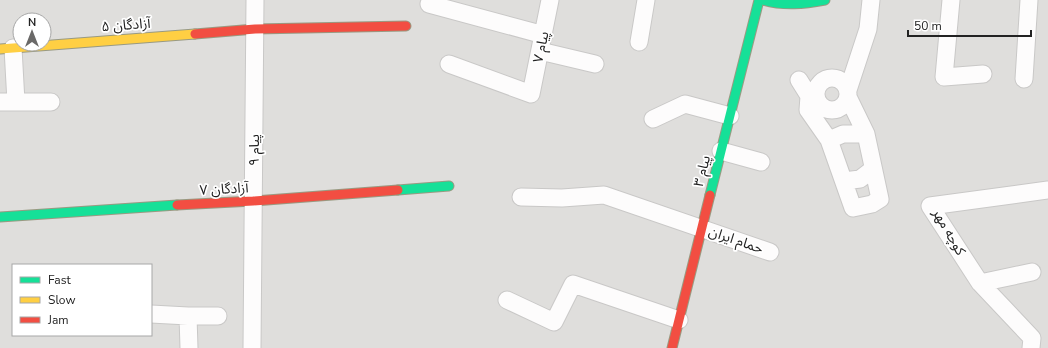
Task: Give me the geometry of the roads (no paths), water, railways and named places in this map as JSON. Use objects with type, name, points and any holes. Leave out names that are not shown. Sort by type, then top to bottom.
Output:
[{"type":"street","name":"پیام ۹","points":[[252,348],[255,0]]},
{"type":"street","name":"پیام ۷","points":[[449,64],[531,94],[550,0]]},
{"type":"street","points":[[639,42],[646,0]]},
{"type":"street","name":"پيام ۳","points":[[672,348],[758,0]]},
{"type":"street","points":[[763,0],[773,4],[807,4],[825,0]]},
{"type":"street","points":[[799,80],[821,106],[834,111],[845,105],[868,29],[871,0]]},
{"type":"street","points":[[951,0],[944,77],[982,74]]},
{"type":"street","points":[[1024,80],[1029,0]]},
{"type":"street","points":[[429,4],[542,43],[595,64]]},
{"type":"street","name":"آزادگان ۵","points":[[6,48],[255,29],[406,26]]},
{"type":"street","points":[[6,48],[8,102],[51,102]]},
{"type":"street","points":[[831,76],[844,81],[848,93],[866,134],[880,199],[872,204],[853,208],[830,140],[808,110],[812,95],[819,82],[831,76]]},
{"type":"street","points":[[653,119],[685,104],[730,116]]},
{"type":"street","points":[[830,140],[843,134],[866,134]]},
{"type":"street","points":[[721,151],[761,162]]},
{"type":"street","points":[[844,181],[860,179],[873,169]]},
{"type":"street","name":"آزادگان ۷","points":[[0,217],[132,207],[253,201],[448,186]]},
{"type":"street","name":"کوچه مهر","points":[[1031,348],[1032,338],[980,283],[930,206],[1048,190]]},
{"type":"street","name":"حمام ایران","points":[[521,197],[562,198],[604,195],[770,252]]},
{"type":"street","points":[[980,283],[1032,272]]},
{"type":"street","points":[[507,300],[554,322],[573,284],[679,320]]},
{"type":"street","points":[[152,314],[218,316]]},
{"type":"street","points":[[188,316],[189,348]]}]
